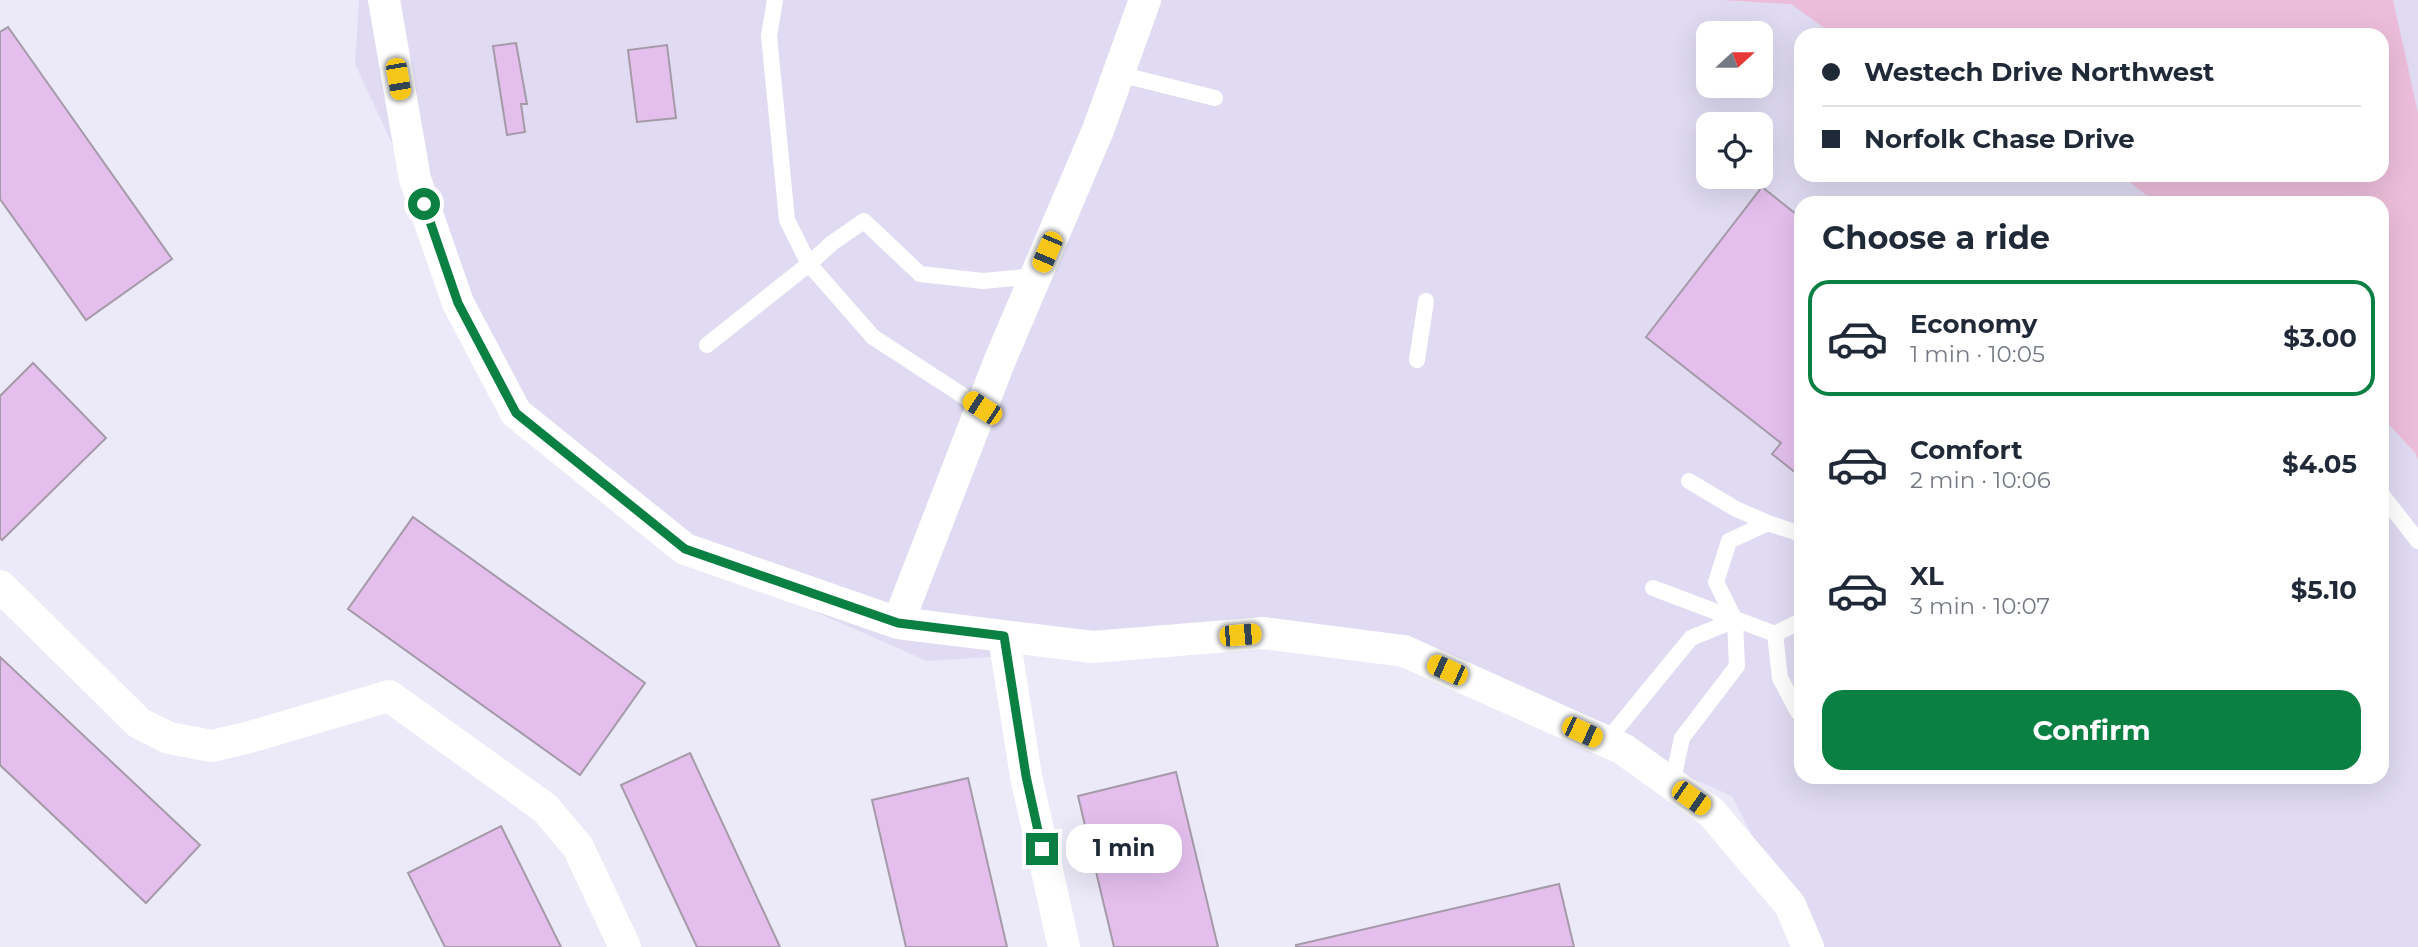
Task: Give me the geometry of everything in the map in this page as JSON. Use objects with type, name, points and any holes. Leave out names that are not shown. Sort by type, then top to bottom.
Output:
[{"type":"street","points":[[384,0],[415,179],[458,303],[516,413],[685,549],[898,623],[1093,648],[1264,633],[1404,651],[1623,749],[1711,812],[1790,905],[1808,947]]},
{"type":"street","points":[[898,623],[982,408],[1098,130],[1145,0]]},
{"type":"street","points":[[0,586],[139,723],[169,738],[212,746],[389,696],[545,808],[578,847],[625,947]]},
{"type":"street","points":[[1004,636],[1026,776],[1065,947]]},
{"type":"lane","points":[[775,0],[769,36],[787,220],[809,264],[873,337],[982,408]]},
{"type":"lane","points":[[1119,74],[1215,98]]},
{"type":"lane","points":[[707,345],[832,243],[864,221],[920,274],[983,281],[1036,276]]},
{"type":"lane","points":[[1417,360],[1426,301]]},
{"type":"lane","points":[[1689,481],[1736,509],[1794,532]]},
{"type":"lane","points":[[2389,504],[2418,541]]},
{"type":"lane","points":[[1672,784],[1682,738],[1737,666],[1735,620],[1716,582],[1730,541],[1768,523]]},
{"type":"lane","points":[[1653,588],[1775,634],[1794,624]]},
{"type":"lane","points":[[1605,743],[1691,638],[1735,620]]},
{"type":"lane","points":[[1775,634],[1780,678],[1794,704]]},
{"type":"shaded area","points":[[359,0],[2418,0],[2418,947],[1809,947],[1732,796],[1362,633],[927,661],[705,563],[501,378],[355,64]]},
{"type":"shaded area","points":[[1720,0],[2393,0],[2418,113],[2418,460],[2416,454],[2389,425],[2389,196],[2147,196],[2130,182],[2389,182],[2389,28],[1824,28],[1791,4]]},
{"type":"building","points":[[8,27],[172,259],[86,320],[0,199],[0,32]]},
{"type":"building","points":[[516,43],[527,104],[521,104],[525,132],[507,135],[493,46]]},
{"type":"building","points":[[667,45],[676,118],[637,122],[628,50]]},
{"type":"building","points":[[1760,189],[1765,189],[1794,212],[1794,471],[1772,454],[1781,443],[1646,337]]},
{"type":"building","points":[[33,363],[106,438],[2,540],[0,396]]},
{"type":"building","points":[[413,517],[645,683],[580,775],[348,609]]},
{"type":"building","points":[[0,657],[200,845],[146,903],[0,765]]},
{"type":"building","points":[[690,753],[780,947],[697,947],[621,785]]},
{"type":"building","points":[[1176,772],[1218,947],[1114,947],[1078,796]]},
{"type":"building","points":[[968,778],[1007,947],[906,947],[872,800]]},
{"type":"building","points":[[501,826],[561,947],[445,947],[408,873]]},
{"type":"building","points":[[1559,884],[1574,947],[1296,947],[1296,945]]},
{"type":"route","points":[[424,204],[458,303],[516,413],[685,549],[898,623],[1004,636],[1026,776],[1042,849]]}]
